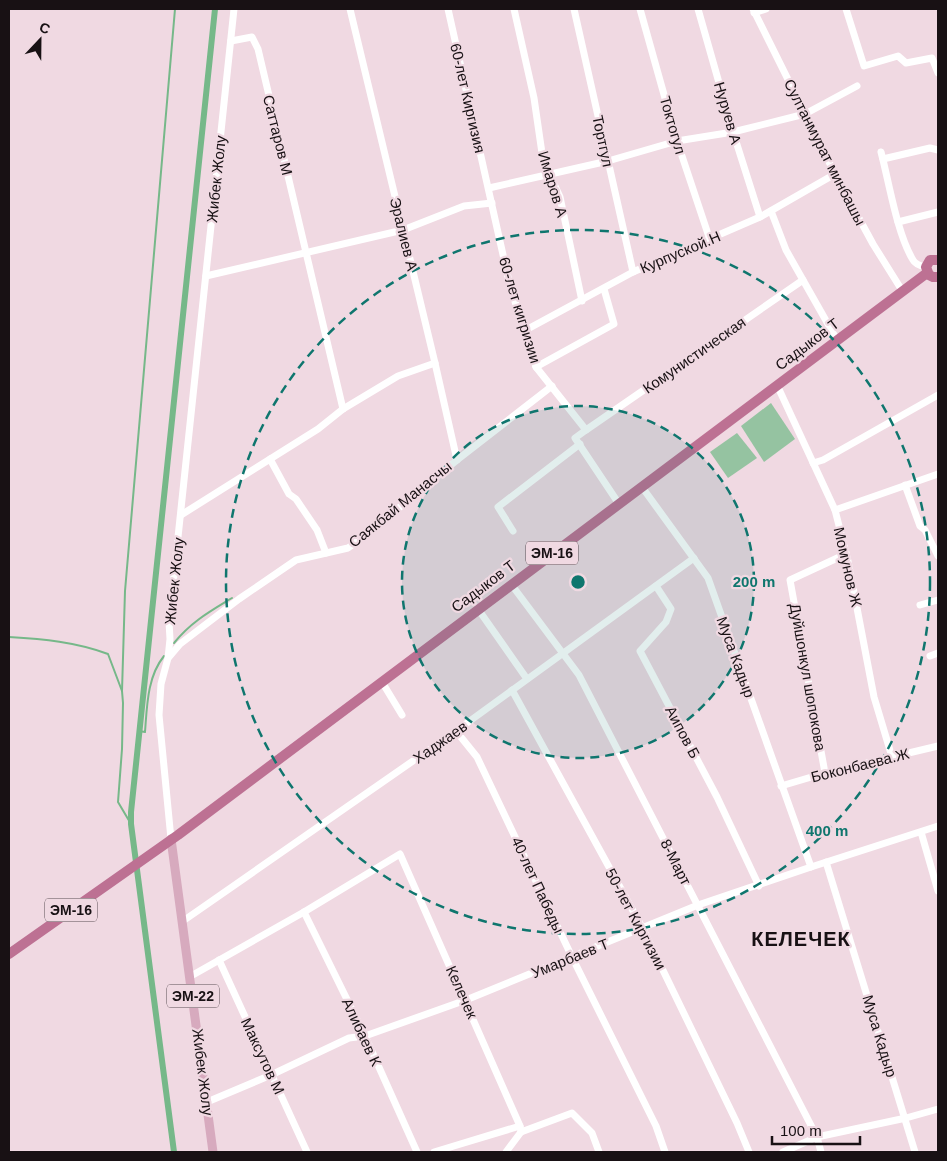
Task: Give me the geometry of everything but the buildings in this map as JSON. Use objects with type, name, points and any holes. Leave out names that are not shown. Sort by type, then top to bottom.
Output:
[{"type":"highway","name":"ЭМ-16","points":[[926,270],[930,260],[938,260]]},
{"type":"highway","name":"Садыков Т","points":[[175,837],[478,608],[903,292],[926,270]]},
{"type":"highway","points":[[926,270],[931,276],[938,277]]},
{"type":"highway","name":"ЭМ-16","points":[[9,954],[175,837]]},
{"type":"main road","name":"Жибек Жолу","points":[[175,837],[183,921],[214,1152]]},
{"type":"street","name":"Жибек Жолу","points":[[175,837],[159,715],[161,684],[168,658],[170,639],[168,622],[234,9]]},
{"type":"street","name":"Эралиев А","points":[[350,9],[435,363],[456,460]]},
{"type":"street","name":"60-лет Киргизия","points":[[448,9],[492,203]]},
{"type":"street","name":"Имаров А","points":[[514,9],[534,98],[543,160],[560,197],[582,301]]},
{"type":"street","name":"Тортгул","points":[[574,9],[633,272]]},
{"type":"street","name":"Токтогул","points":[[640,9],[676,141],[710,240]]},
{"type":"street","name":"Нуруев А","points":[[698,9],[733,132],[760,217]]},
{"type":"street","points":[[754,11],[766,9]]},
{"type":"street","points":[[846,9],[864,66],[898,56],[906,63],[932,58],[938,73]]},
{"type":"street","name":"Султанмурат минбашы","points":[[754,11],[835,174],[873,244],[903,292]]},
{"type":"street","name":"Саттаров М","points":[[231,41],[252,38],[258,50],[343,409]]},
{"type":"street","points":[[489,188],[608,161],[676,141],[733,132],[806,114],[857,86]]},
{"type":"street","points":[[926,270],[913,260],[898,222],[882,155],[930,148],[938,150]]},
{"type":"street","name":"Курпуской.Н","points":[[524,331],[633,272],[760,217],[835,174]]},
{"type":"street","points":[[206,276],[403,230],[464,206],[492,203]]},
{"type":"street","name":"60-лет кигризии","points":[[492,203],[510,286],[536,367],[586,430]]},
{"type":"street","points":[[771,211],[786,250],[838,340]]},
{"type":"street","points":[[898,222],[938,212]]},
{"type":"street","name":"Комунистическая","points":[[586,430],[803,280]]},
{"type":"street","points":[[536,367],[614,324],[604,289]]},
{"type":"street","points":[[181,515],[318,429],[343,409],[398,376],[435,363]]},
{"type":"street","name":"Момунов Ж","points":[[777,385],[834,510],[846,554],[874,696],[892,757]]},
{"type":"street","name":"Саякбай Манасчы","points":[[168,658],[180,644],[239,599],[296,560],[348,548],[456,460],[552,386]]},
{"type":"street","points":[[814,463],[823,460],[938,395]]},
{"type":"street","points":[[586,430],[576,438],[619,504]]},
{"type":"street","points":[[513,531],[498,507],[580,444]]},
{"type":"street","points":[[270,459],[289,494],[296,499],[317,530],[326,553]]},
{"type":"street","points":[[834,510],[938,474]]},
{"type":"street","points":[[905,485],[920,526],[925,530],[938,556]]},
{"type":"street","name":"Муса Кадыр","points":[[642,487],[708,578],[811,867]]},
{"type":"street","name":"Дуйшонкул шопокова","points":[[825,773],[790,580],[846,554]]},
{"type":"street","name":"Хаджаев","points":[[183,921],[456,731],[694,558]]},
{"type":"street","name":"8-Март","points":[[511,584],[579,675],[818,1137],[821,1152]]},
{"type":"street","name":"Аипов Б","points":[[656,586],[671,609],[666,622],[640,651],[717,797],[759,886]]},
{"type":"street","points":[[920,605],[938,600]]},
{"type":"street","points":[[478,608],[527,680]]},
{"type":"street","points":[[930,656],[938,653]]},
{"type":"street","points":[[382,682],[402,714]]},
{"type":"street","name":"50-лет Киргизии","points":[[512,690],[642,929],[737,1123],[749,1152]]},
{"type":"street","name":"40-лет Пабеды","points":[[456,731],[477,756],[572,957],[656,1126],[665,1152]]},
{"type":"street","name":"Боконбаева.Ж","points":[[782,786],[825,773],[938,746]]},
{"type":"street","name":"Умарбаев Т","points":[[207,1102],[271,1075],[349,1038],[365,1036],[466,1000],[698,905],[938,826]]},
{"type":"street","points":[[921,832],[938,892]]},
{"type":"street","name":"Келечек","points":[[304,912],[400,854],[466,1000],[520,1129]]},
{"type":"street","name":"Муса Кадыр","points":[[826,862],[915,1152]]},
{"type":"street","points":[[191,976],[304,912]]},
{"type":"street","name":"Алибаев К","points":[[304,912],[365,1036],[417,1152]]},
{"type":"street","name":"Максутов М","points":[[219,960],[307,1152]]},
{"type":"street","points":[[783,1152],[818,1137],[938,1109]]},
{"type":"street","points":[[434,1152],[572,1113],[592,1133],[599,1152]]},
{"type":"street","points":[[506,1152],[520,1129]]},
{"type":"green space","points":[[771,403],[795,439],[764,462],[741,426]]},
{"type":"green space","points":[[737,433],[757,458],[728,478],[710,452]]},
{"type":"waterway","points":[[122,691],[125,591],[175,9]]},
{"type":"waterway","points":[[174,1152],[131,824],[131,812],[215,9]]},
{"type":"waterway","points":[[174,643],[194,623],[232,598]]},
{"type":"waterway","points":[[9,637],[59,642],[108,654],[122,691],[123,703],[118,802],[131,824]]},
{"type":"waterway","points":[[139,731],[145,732],[147,703],[151,683],[158,664],[164,656]]},
{"type":"district","name":"КЕЛЕЧЕК","points":[[801,939]]}]
